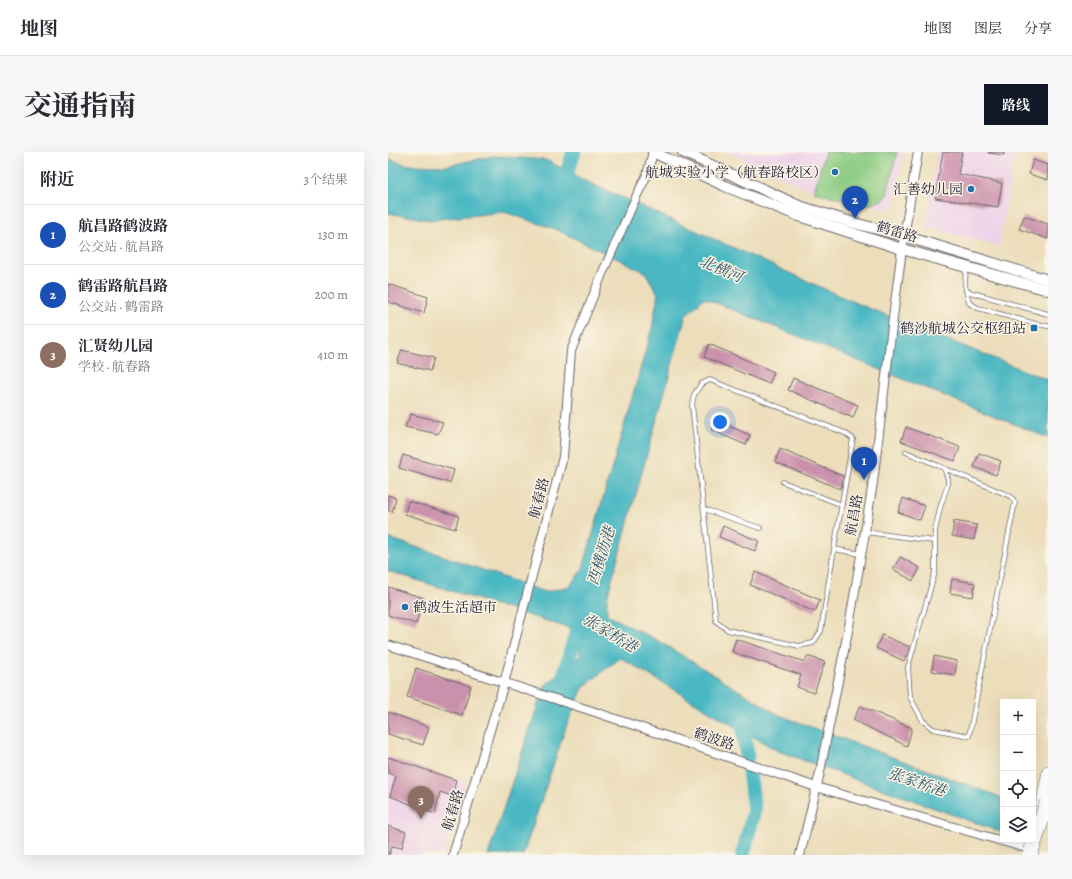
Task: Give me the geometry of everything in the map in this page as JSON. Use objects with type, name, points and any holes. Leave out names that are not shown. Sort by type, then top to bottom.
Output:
[{"type":"highway","points":[[1032,853],[1047,803]]},
{"type":"main road","points":[[1032,853],[1048,771]]},
{"type":"street","name":"鹤雷路","points":[[653,152],[725,186],[799,216],[902,249],[1048,290]]},
{"type":"street","name":"航春路","points":[[453,855],[504,683],[563,457],[571,352],[602,274],[647,175],[653,152]]},
{"type":"street","name":"鹤雷路","points":[[683,152],[799,206],[854,224],[904,236],[1048,280]]},
{"type":"street","name":"航昌路","points":[[800,855],[816,787],[849,626],[865,532],[873,482],[902,249],[918,152]]},
{"type":"street","name":"鹤波路","points":[[388,645],[573,705],[816,787],[1032,853]]},
{"type":"lane","points":[[966,267],[966,291],[969,303],[978,308],[1048,326]]},
{"type":"lane","points":[[966,291],[1048,314]]},
{"type":"lane","points":[[710,380],[845,432],[853,440],[821,631],[813,643],[799,646],[728,630],[716,621],[704,509],[692,405],[694,395],[701,384],[710,380]]},
{"type":"lane","points":[[906,452],[944,468],[1010,496],[1014,502],[969,736],[933,729],[923,721],[910,697],[908,667],[935,572],[935,531],[948,484],[948,479],[944,468]]},
{"type":"lane","points":[[783,482],[842,505]]},
{"type":"lane","points":[[704,509],[760,528]]},
{"type":"lane","points":[[865,532],[934,541]]},
{"type":"lane","points":[[834,549],[861,554]]},
{"type":"shaded area","name":"航城实验小学（航春路校区）","points":[[728,152],[904,152],[892,210],[814,192]]},
{"type":"shaded area","name":"汇善幼儿园","points":[[937,152],[1016,152],[999,246],[926,227]]},
{"type":"shaded area","points":[[388,757],[466,783],[443,855],[388,855]]},
{"type":"green space","points":[[825,152],[897,152],[886,198],[869,205],[814,192]]},
{"type":"water","points":[[494,156],[546,160],[592,184],[856,303],[1048,380],[1048,438],[704,298],[686,315],[607,598],[607,615],[657,640],[779,715],[1000,797],[1000,832],[778,751],[621,658],[583,688],[566,727],[523,855],[488,855],[544,686],[571,665],[580,655],[580,638],[575,630],[388,571],[388,538],[545,592],[570,586],[583,568],[652,328],[658,294],[645,272],[555,229],[504,212],[430,220],[388,213],[388,159],[408,165],[445,166]]},
{"type":"building","points":[[943,152],[962,152],[958,174],[1002,183],[998,207],[935,198]]},
{"type":"building","points":[[1004,152],[1004,155],[988,153]]},
{"type":"building","points":[[1033,160],[1048,165],[1048,180],[1029,174]]},
{"type":"building","points":[[1024,216],[1048,224],[1048,239],[1019,229]]},
{"type":"building","points":[[388,284],[428,297],[424,313],[388,302]]},
{"type":"building","points":[[709,344],[774,372],[769,384],[704,357]]},
{"type":"building","points":[[402,350],[434,358],[430,371],[397,363]]},
{"type":"building","points":[[793,378],[858,405],[853,418],[788,390]]},
{"type":"building","points":[[411,414],[443,422],[438,434],[405,427]]},
{"type":"building","points":[[715,420],[750,435],[746,445],[711,430]]},
{"type":"building","points":[[906,427],[960,447],[955,461],[901,441]]},
{"type":"building","points":[[780,449],[845,477],[840,489],[775,462]]},
{"type":"building","points":[[979,453],[1001,461],[996,475],[974,467]]},
{"type":"building","points":[[403,455],[454,470],[450,483],[399,468]]},
{"type":"building","points":[[388,495],[396,498],[392,512],[388,510]]},
{"type":"building","points":[[903,498],[925,506],[920,520],[898,512]]},
{"type":"building","points":[[408,501],[459,516],[455,529],[405,514]]},
{"type":"building","points":[[954,521],[977,525],[974,540],[952,536]]},
{"type":"building","points":[[723,526],[759,541],[755,551],[719,537]]},
{"type":"building","points":[[900,557],[920,568],[913,581],[893,569]]},
{"type":"building","points":[[755,572],[820,600],[815,612],[750,585]]},
{"type":"building","points":[[952,579],[975,583],[973,597],[950,593]]},
{"type":"building","name":"鹤波生活超市","points":[[388,587],[424,598],[416,624],[388,615]]},
{"type":"building","points":[[882,635],[910,647],[904,661],[876,648]]},
{"type":"building","points":[[736,639],[805,662],[807,656],[825,662],[814,693],[797,687],[801,675],[732,652]]},
{"type":"building","points":[[934,656],[957,661],[955,675],[932,671]]},
{"type":"building","points":[[416,668],[471,686],[462,715],[407,697]]},
{"type":"building","points":[[860,706],[912,728],[907,746],[853,720]]},
{"type":"building","points":[[388,712],[429,727],[423,745],[388,734]]},
{"type":"building","points":[[388,757],[456,780],[452,796],[440,792],[435,814],[390,796],[396,776],[388,773]]},
{"type":"building","points":[[388,826],[406,832],[402,848],[392,846],[389,855],[388,855]]},
{"type":"waterway","name":"西横沥港","points":[[561,191],[574,152]]},
{"type":"waterway","name":"西横沥港","points":[[560,688],[582,613]]},
{"type":"waterway","points":[[741,712],[747,757]]},
{"type":"waterway","points":[[743,855],[754,810],[749,771]]},
{"type":"place","name":"航城实验小学（航春路校区）","points":[[835,172]]},
{"type":"place","name":"汇善幼儿园","points":[[971,189]]},
{"type":"place","name":"鹤雷路航昌路","points":[[855,219]]},
{"type":"place","name":"鹤沙航城公交枢纽站","points":[[1034,328]]},
{"type":"place","name":"航昌路鹤波路","points":[[864,480]]},
{"type":"place","name":"鹤波生活超市","points":[[405,607]]},
{"type":"place","name":"汇贤幼儿园","points":[[421,819]]},
{"type":"water label","name":"北横河","points":[[721,269]]},
{"type":"water label","name":"张家桥港","points":[[610,633]]},
{"type":"water label","name":"张家桥港","points":[[917,782]]}]
